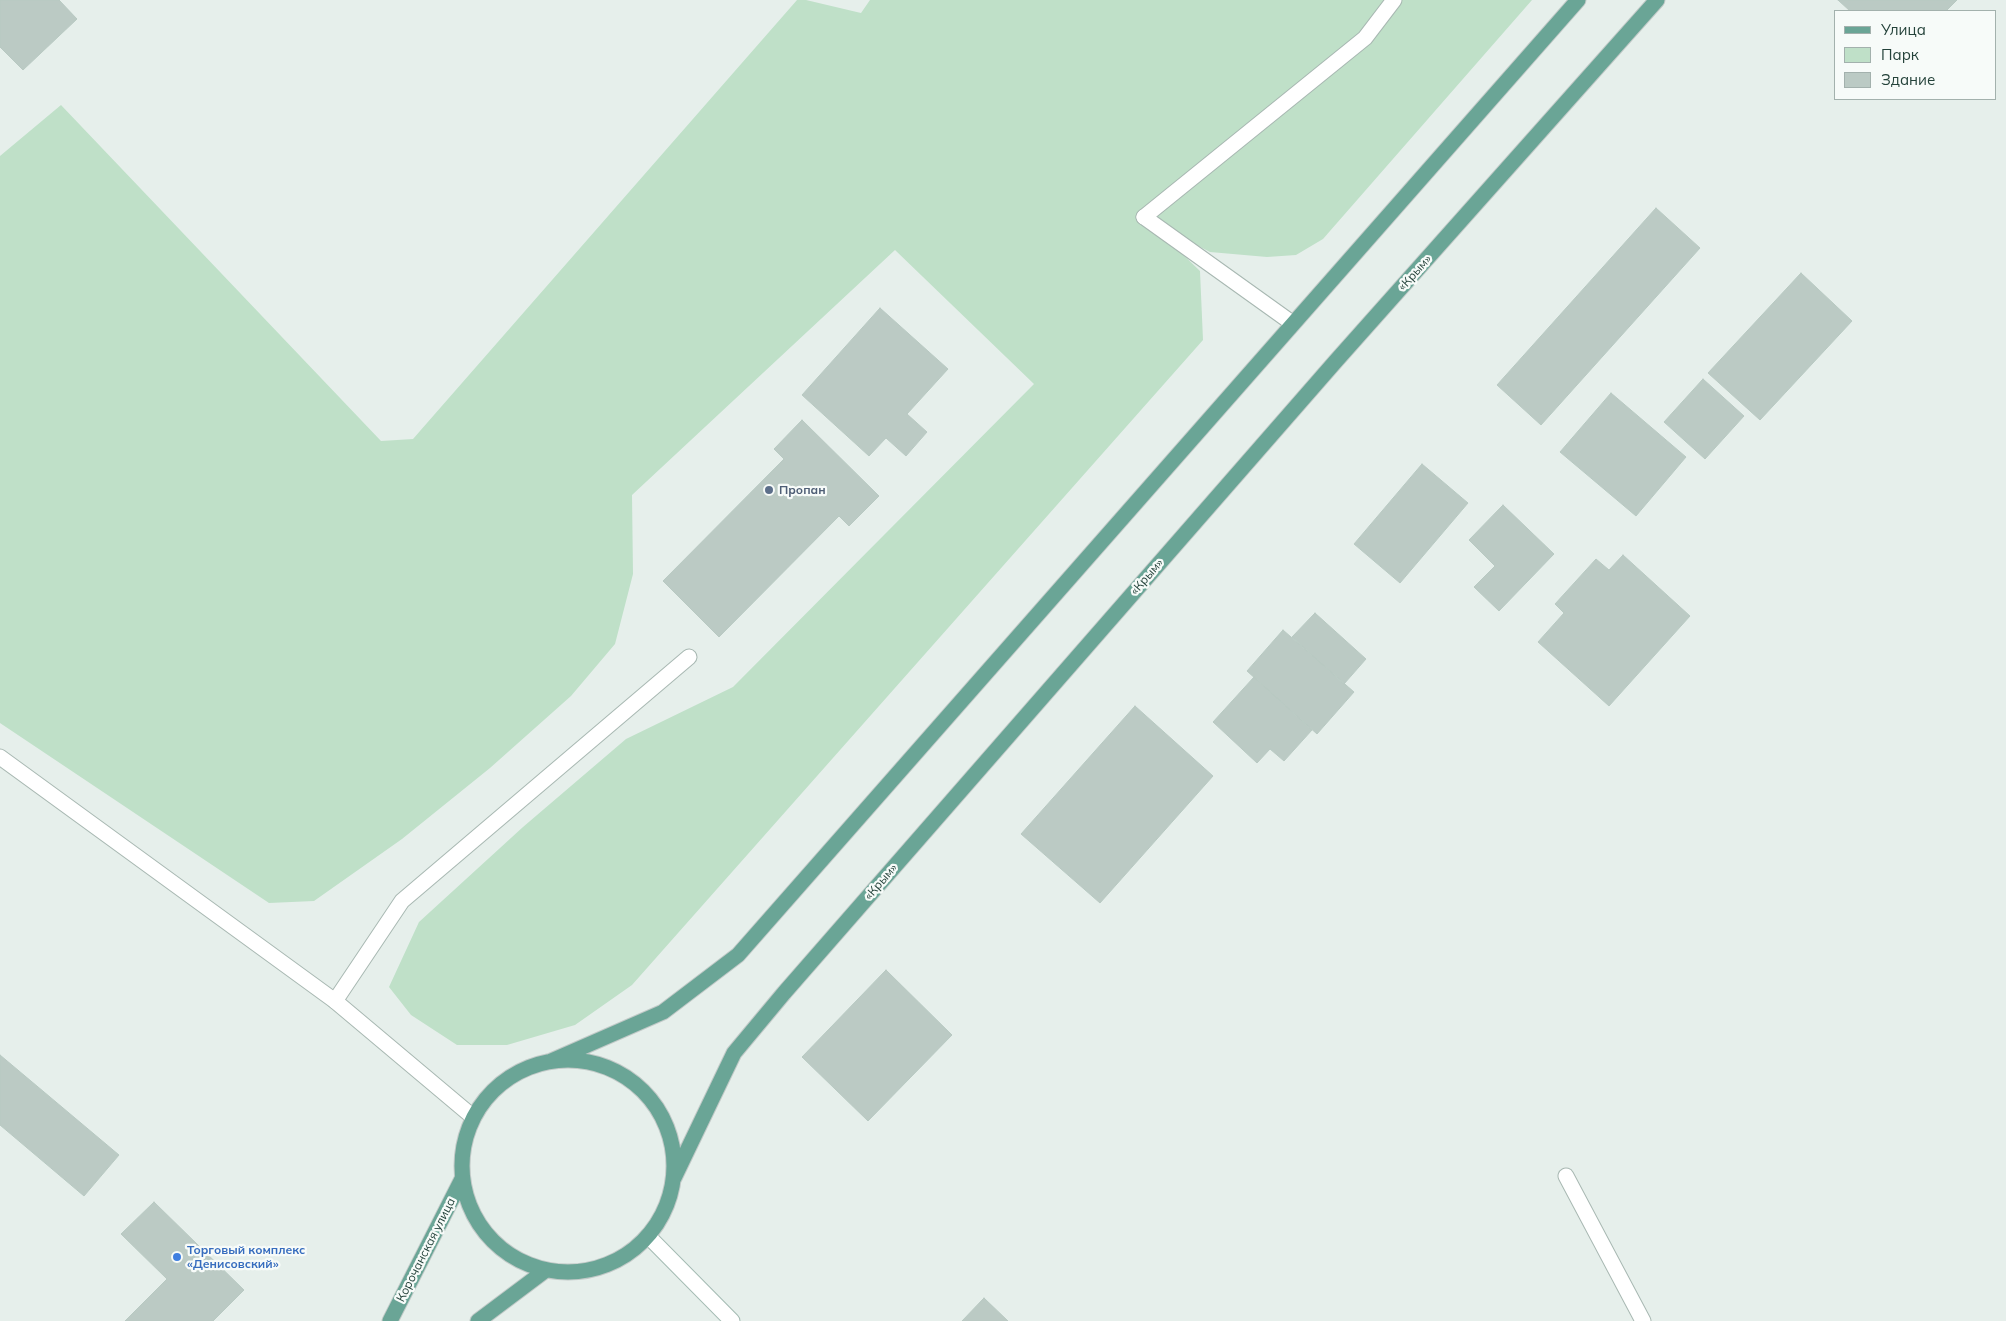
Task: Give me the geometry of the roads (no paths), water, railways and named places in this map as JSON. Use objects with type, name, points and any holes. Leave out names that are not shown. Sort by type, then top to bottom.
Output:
[{"type":"main road","points":[[551,1061],[584,1061],[614,1070],[641,1089],[661,1115],[672,1145],[674,1178],[665,1209],[648,1236],[626,1255],[602,1267],[574,1272],[546,1270],[515,1258],[489,1238],[471,1210],[462,1179],[463,1147],[473,1117],[492,1091],[519,1071],[551,1061],[663,1012],[738,954],[1578,0]]},
{"type":"main road","name":"«Крым»","points":[[674,1178],[734,1053],[784,992],[1335,362],[1657,0]]},
{"type":"main road","name":"Корочанская улица","points":[[390,1321],[462,1179]]},
{"type":"main road","points":[[478,1321],[546,1270]]},
{"type":"street","points":[[1292,323],[1144,217],[1365,38],[1394,0]]},
{"type":"street","points":[[334,1001],[402,901],[689,657]]},
{"type":"street","points":[[0,757],[334,1001],[473,1117]]},
{"type":"street","points":[[1566,1176],[1643,1321]]},
{"type":"street","points":[[648,1236],[732,1321]]},
{"type":"place","name":"Пропан","points":[[769,490]]},
{"type":"place","name":"Торговый комплекс «Денисовский»","points":[[177,1257]]}]
